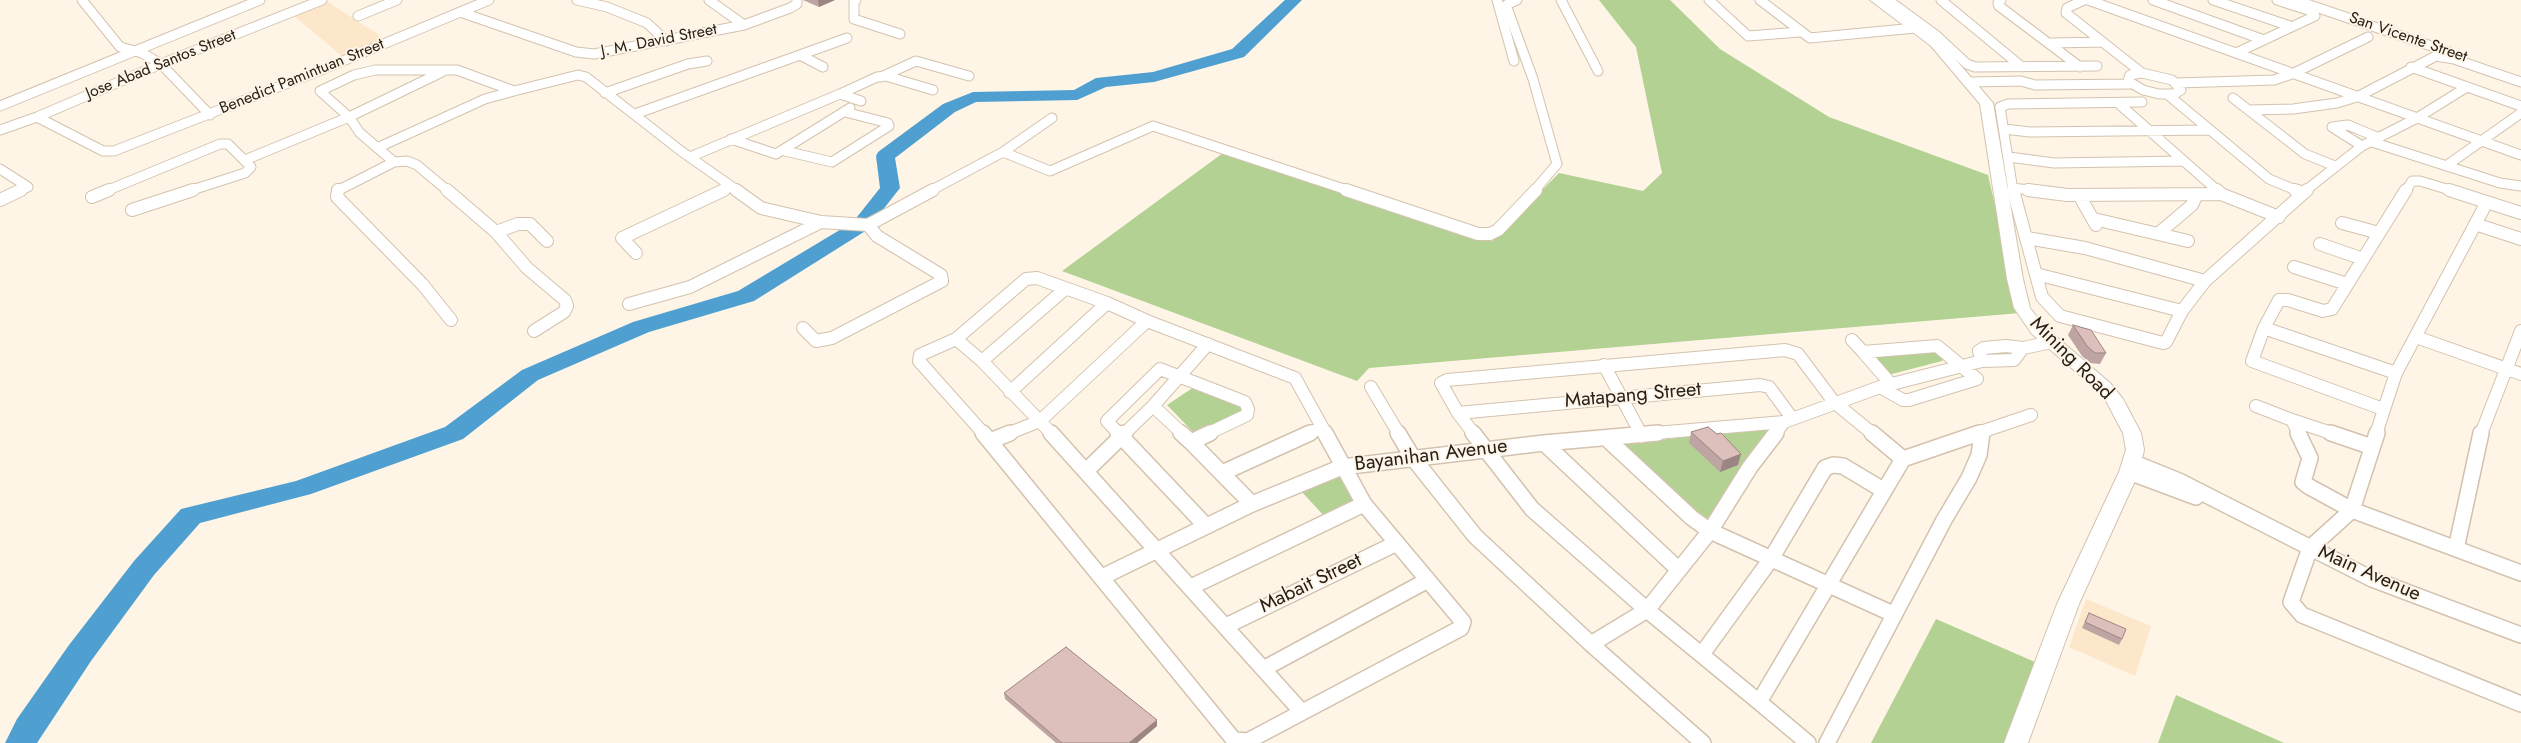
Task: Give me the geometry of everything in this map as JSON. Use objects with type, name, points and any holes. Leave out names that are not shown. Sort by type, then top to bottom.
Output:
[{"type":"street","points":[[82,0],[120,47],[142,52],[161,64],[210,115]]},
{"type":"street","points":[[0,106],[260,0]]},
{"type":"street","name":"Jose Abad Santos Street","points":[[0,130],[37,117],[161,64],[322,0]]},
{"type":"street","points":[[358,16],[397,0]]},
{"type":"street","name":"Benedict Pamintuan Street","points":[[37,117],[103,151],[114,151],[327,68],[489,0]]},
{"type":"street","points":[[577,0],[607,7],[647,23],[666,41]]},
{"type":"street","points":[[709,0],[744,25]]},
{"type":"street","name":"J. M. David Street","points":[[460,12],[576,52],[586,64],[666,41],[744,25],[790,8],[797,4],[797,0]]},
{"type":"street","points":[[856,0],[854,2],[854,19],[900,34]]},
{"type":"street","points":[[1514,1],[1498,0],[1514,61]]},
{"type":"street","points":[[1561,0],[1598,71]]},
{"type":"street","points":[[1709,0],[1748,36],[1800,32]]},
{"type":"street","points":[[1760,0],[1800,32],[1806,36],[1816,38],[1915,28]]},
{"type":"street","name":"Mining Road","points":[[1876,0],[1935,43],[1974,85],[1989,110],[2019,298],[2028,318],[2052,342],[2092,376],[2114,399],[2132,433],[2135,450],[2131,467],[2068,604],[2017,743]]},
{"type":"street","points":[[1888,0],[1937,36],[1971,66],[2097,66]]},
{"type":"street","points":[[1941,0],[2022,67]]},
{"type":"street","points":[[2001,0],[1998,3],[1999,6],[2052,43],[2080,66]]},
{"type":"street","points":[[2084,0],[2067,8],[2066,14],[2142,73]]},
{"type":"street","points":[[2088,0],[2521,155]]},
{"type":"street","points":[[2153,0],[2264,40]]},
{"type":"street","points":[[2214,0],[2290,26]]},
{"type":"street","points":[[2236,53],[2315,14],[2277,0]]},
{"type":"street","name":"San Vicente Street","points":[[2295,0],[2521,77]]},
{"type":"street","points":[[1003,152],[1044,171],[1054,170],[1153,126],[1181,137],[1447,222],[1478,234],[1490,234],[1498,230],[1557,164],[1555,151],[1539,106],[1533,79],[1506,5],[1514,1]]},
{"type":"street","points":[[2131,84],[2128,78],[2142,73],[2158,75],[2177,83],[2274,80],[2292,74],[2368,37]]},
{"type":"street","points":[[635,114],[846,38]]},
{"type":"street","points":[[2052,43],[2103,42]]},
{"type":"street","points":[[800,54],[824,67]]},
{"type":"street","points":[[2248,110],[2318,107],[2357,97],[2411,67],[2436,56],[2444,56],[2521,82]]},
{"type":"street","points":[[605,93],[680,67],[707,61]]},
{"type":"street","points":[[690,157],[916,61],[968,76]]},
{"type":"street","points":[[377,148],[485,99],[514,91],[586,64],[586,77],[605,93],[761,208],[822,222],[862,224],[1003,152],[1052,118]]},
{"type":"street","points":[[2411,67],[2521,106]]},
{"type":"street","points":[[327,68],[354,76]]},
{"type":"street","points":[[394,162],[360,133],[349,117],[320,91],[354,76],[375,70],[446,70],[466,72],[514,91]]},
{"type":"street","points":[[244,160],[349,117],[446,70]]},
{"type":"street","points":[[882,76],[890,76],[933,90]]},
{"type":"street","points":[[1974,85],[2028,88],[2035,85],[2131,84],[2151,93],[2167,94],[2178,92],[2180,86],[2177,83]]},
{"type":"street","points":[[2142,102],[2002,105],[2000,107],[2009,157],[2012,188],[2042,297],[2060,316],[2157,343],[2166,342],[2182,311],[2205,281],[2335,166],[2371,142],[2417,118],[2468,87]]},
{"type":"street","points":[[731,140],[776,154],[785,151],[864,100],[840,94]]},
{"type":"street","points":[[2167,94],[2269,179],[2303,193]]},
{"type":"street","points":[[2233,98],[2305,154],[2335,166]]},
{"type":"street","points":[[2118,103],[2221,194],[2279,217]]},
{"type":"street","points":[[785,151],[832,162],[889,126],[888,123],[845,112]]},
{"type":"street","points":[[2446,166],[2521,113]]},
{"type":"street","points":[[2004,129],[2030,132],[2209,130]]},
{"type":"street","points":[[2371,142],[2500,184],[2521,186]]},
{"type":"street","points":[[92,197],[220,144],[228,144],[251,167],[245,173],[132,210]]},
{"type":"street","points":[[2009,157],[2054,163],[2184,161]]},
{"type":"street","points":[[451,320],[423,285],[337,197],[336,193],[340,188],[394,162],[414,162],[496,232],[527,268],[565,300],[567,306],[564,312],[534,331]]},
{"type":"street","points":[[0,169],[28,187],[0,200]]},
{"type":"street","points":[[2383,409],[2252,361],[2264,328],[2279,300],[2328,311],[2412,180],[2521,213]]},
{"type":"street","points":[[636,253],[622,238],[632,231],[731,186]]},
{"type":"street","points":[[2012,188],[2079,195],[2221,194]]},
{"type":"street","points":[[2159,233],[2192,205],[2197,194]]},
{"type":"street","points":[[2079,195],[2095,223],[2159,233],[2188,241]]},
{"type":"street","points":[[2487,202],[2396,373],[2352,510],[2310,548],[2291,602],[2302,615],[2521,704]]},
{"type":"street","points":[[629,304],[690,287],[822,222]]},
{"type":"street","points":[[2342,223],[2379,233]]},
{"type":"street","points":[[496,232],[518,224],[530,224],[546,241]]},
{"type":"street","points":[[803,328],[816,341],[826,340],[942,281],[941,275],[877,236],[862,224]]},
{"type":"street","points":[[2474,224],[2521,239]]},
{"type":"street","points":[[2027,238],[2085,248],[2205,281]]},
{"type":"street","points":[[2320,244],[2363,259]]},
{"type":"street","points":[[2294,267],[2347,284]]},
{"type":"street","points":[[2036,274],[2182,311]]},
{"type":"street","points":[[1037,278],[1107,303],[1146,321],[1295,378],[1342,467],[1364,504],[1461,617],[1463,622],[1461,628],[1301,711],[1248,741],[1234,740],[1102,576],[990,442],[919,361],[920,355],[956,339],[1026,279],[1037,278]]},
{"type":"street","points":[[982,361],[1065,289]]},
{"type":"street","points":[[1010,392],[1107,303]]},
{"type":"street","points":[[990,442],[1040,421],[1146,321]]},
{"type":"street","points":[[2264,328],[2396,373]]},
{"type":"street","points":[[2456,549],[2480,436],[2521,331]]},
{"type":"street","points":[[2416,337],[2521,374]]},
{"type":"street","points":[[956,339],[982,361],[1040,421],[1301,711]]},
{"type":"street","points":[[1852,340],[1863,352],[1886,385],[1903,400],[1909,400],[1976,380],[1976,377],[1937,346],[1863,352]]},
{"type":"street","name":"Bayanihan Avenue","points":[[1102,576],[1252,504],[1342,467],[1544,443],[1788,420],[1886,385],[1982,361],[2014,360],[2023,348],[2052,342]]},
{"type":"street","points":[[1086,471],[1153,406],[1208,344]]},
{"type":"street","points":[[1808,743],[1647,610],[1532,509],[1458,413],[1441,383],[1443,381],[1604,365],[1792,351],[1798,354],[1834,402],[1903,459]]},
{"type":"street","points":[[1604,365],[1642,435]]},
{"type":"street","points":[[1191,442],[1247,415],[1248,409],[1245,402],[1164,370],[1158,371],[1108,418],[1108,424],[1123,436],[1206,526]]},
{"type":"street","name":"Matapang Street","points":[[1458,413],[1765,385],[1769,387],[1788,420]]},
{"type":"street","points":[[1371,387],[1413,458],[1475,536],[1591,644],[1703,743]]},
{"type":"street","points":[[1153,406],[1252,504]]},
{"type":"street","points":[[2256,406],[2372,447]]},
{"type":"street","points":[[1759,702],[1830,586],[1883,490],[1903,459],[2031,415]]},
{"type":"street","points":[[1591,644],[1647,610],[1710,531],[1750,467],[1788,420]]},
{"type":"street","points":[[2292,420],[2310,458],[2304,483],[2352,510],[2521,573]]},
{"type":"street","points":[[1222,473],[1321,428]]},
{"type":"street","points":[[1827,743],[1893,614],[1969,478],[1979,455],[1982,431]]},
{"type":"street","points":[[1606,438],[1692,518],[1710,531],[1893,614]]},
{"type":"street","points":[[1544,443],[1679,570]]},
{"type":"street","points":[[1702,654],[1771,559],[1826,468],[1833,465],[1843,466],[1883,490]]},
{"type":"street","name":"Main Avenue","points":[[2131,467],[2183,493],[2220,504],[2372,579],[2521,635]]},
{"type":"street","points":[[1191,587],[1364,504]]},
{"type":"street","name":"Mabait Street","points":[[1226,626],[1396,543]]},
{"type":"street","points":[[1264,668],[1428,580]]},
{"type":"shaded area","points":[[328,2],[382,37],[381,42],[343,57],[293,15]]},
{"type":"shaded area","points":[[2086,599],[2151,626],[2135,676],[2069,647]]},
{"type":"green space","points":[[1599,0],[1670,0],[1720,49],[1829,117],[1988,175],[2020,313],[1369,368],[1357,381],[1062,271],[1223,153],[1492,241],[1559,173],[1643,191],[1662,173],[1636,47]]},
{"type":"green space","points":[[1937,347],[1946,357],[1942,361],[1892,374],[1887,374],[1871,355]]},
{"type":"green space","points":[[1197,385],[1247,408],[1197,436],[1167,405]]},
{"type":"green space","points":[[1773,427],[1705,524],[1615,445]]},
{"type":"green space","points":[[1344,473],[1360,502],[1326,518],[1300,490]]},
{"type":"green space","points":[[1936,619],[2035,662],[2005,743],[1871,743]]},
{"type":"green space","points":[[2176,695],[2284,743],[2158,743]]},
{"type":"building","points":[[2073,325],[2091,330],[2106,353],[2095,353],[2087,346]]},
{"type":"building","points":[[1708,427],[1717,434],[1721,433],[1741,454],[1723,461],[1691,432]]},
{"type":"building","points":[[2089,613],[2126,629],[2122,639],[2085,622]]},
{"type":"building","points":[[1066,647],[1157,720],[1129,743],[1062,743],[1004,693]]},
{"type":"waterway","points":[[21,743],[28,728],[80,653],[144,568],[191,516],[302,488],[454,433],[530,375],[641,327],[746,296],[860,226],[890,188],[885,156],[949,108],[973,97],[1077,95],[1102,82],[1154,77],[1238,53],[1294,0]]}]
